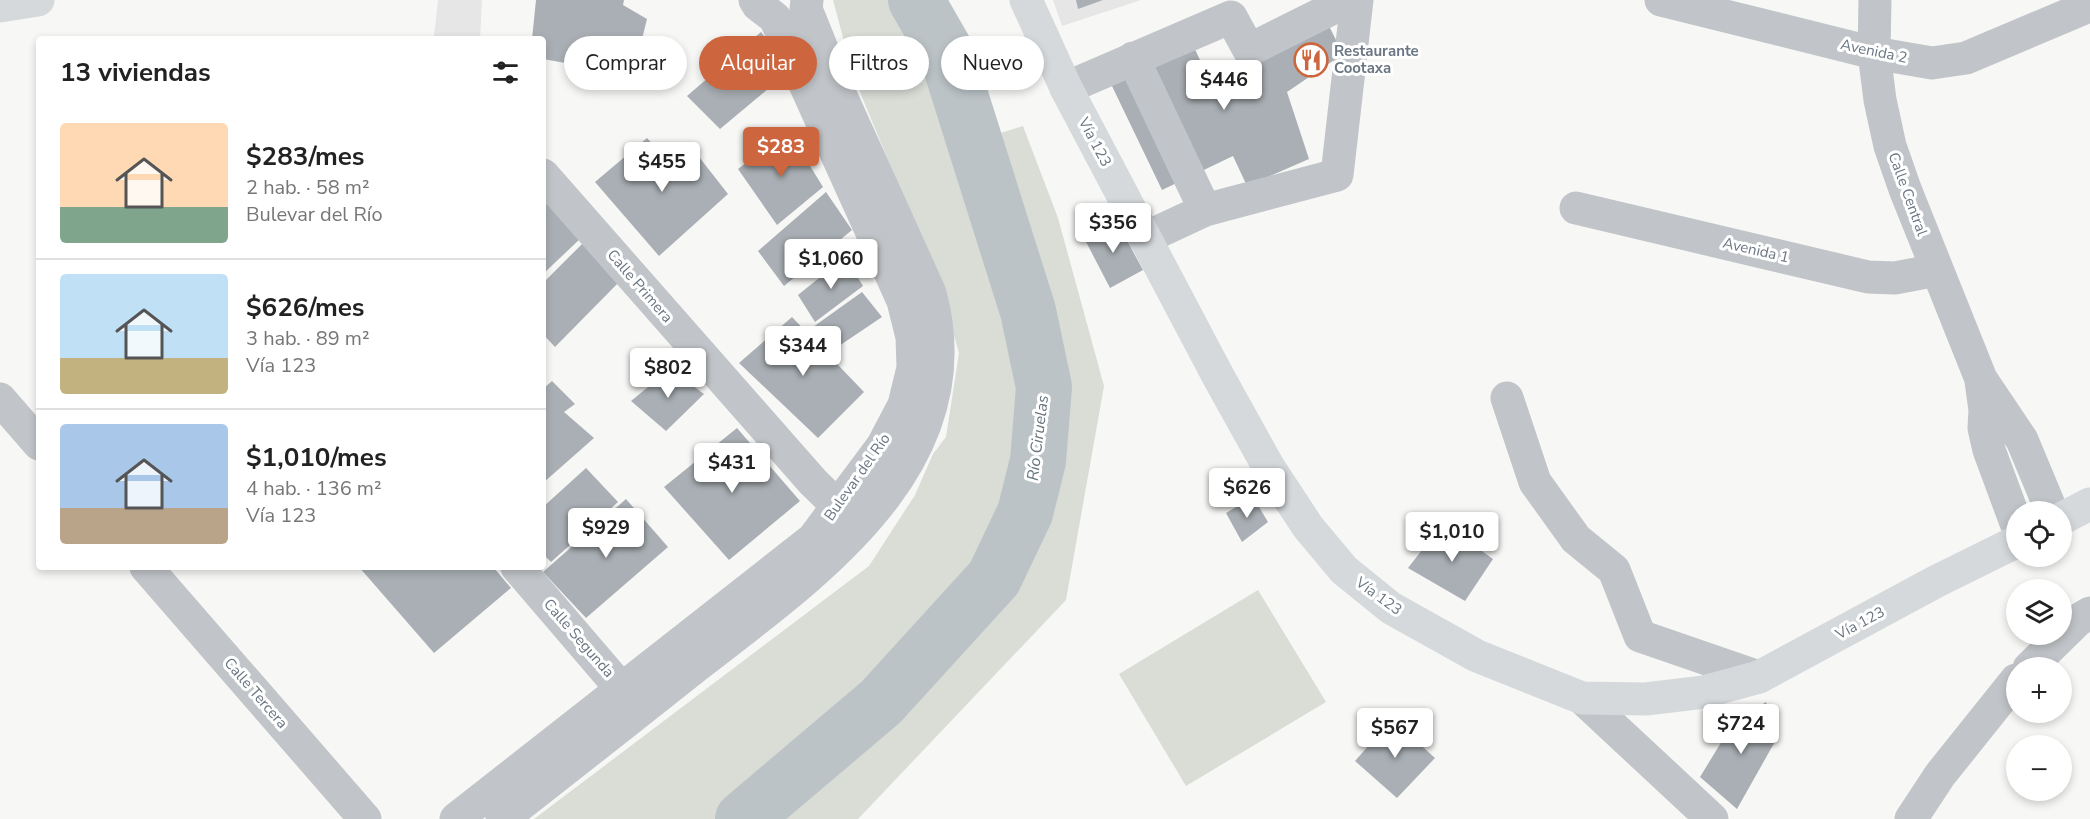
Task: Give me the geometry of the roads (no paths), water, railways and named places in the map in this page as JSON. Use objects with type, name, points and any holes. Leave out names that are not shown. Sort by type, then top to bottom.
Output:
[{"type":"main road","points":[[0,6],[38,0]]},
{"type":"main road","name":"Vía 123","points":[[1026,0],[1066,88],[1218,376],[1268,466],[1308,527],[1344,570],[1391,608],[1477,656],[1582,698],[1647,699],[1704,692],[1759,677],[1937,581],[2006,547]]},
{"type":"main road","points":[[2072,513],[2090,504]]},
{"type":"street","name":"Bulevar del Río","points":[[755,0],[775,18],[790,36]]},
{"type":"street","name":"Bulevar del Río","points":[[807,0],[809,36]]},
{"type":"street","points":[[1066,88],[1231,17],[1249,50],[1349,0]]},
{"type":"street","points":[[1145,238],[1205,210],[1337,175],[1357,0]]},
{"type":"street","name":"Avenida 2","points":[[1661,0],[1875,53],[1932,63],[1966,58],[2082,9]]},
{"type":"street","name":"Calle Central","points":[[1875,0],[1875,53],[1880,100],[1890,146],[1981,379],[2022,440],[2047,501]]},
{"type":"street","points":[[1133,58],[1205,210]]},
{"type":"street","name":"Bulevar del Río","points":[[456,819],[808,579],[849,518],[896,480],[917,445],[933,402],[938,371],[939,339],[936,315],[930,293],[841,96],[817,69]]},
{"type":"street","name":"Calle Primera","points":[[546,178],[849,518]]},
{"type":"street","name":"Avenida 1","points":[[1576,207],[1868,277],[1895,278],[1937,270]]},
{"type":"street","name":"Calle Central","points":[[1981,379],[1985,410],[1984,428],[1989,450],[2008,501]]},
{"type":"street","points":[[1507,398],[1536,482],[1576,539],[1614,570],[1640,636],[1759,677]]},
{"type":"street","points":[[0,399],[36,441]]},
{"type":"street","name":"Calle Tercera","points":[[149,570],[365,819]]},
{"type":"street","name":"Calle Segunda","points":[[520,570],[631,700]]},
{"type":"street","points":[[2041,657],[2078,621],[2090,613]]},
{"type":"street","points":[[1911,819],[1940,775],[2006,692]]},
{"type":"street","points":[[1582,698],[1712,819]]},
{"type":"street","name":"Bulevar del Río","points":[[502,819],[631,700]]},
{"type":"waterway","name":"Río Ciruelas","points":[[743,819],[881,702],[994,578],[1025,513],[1038,461],[1044,387],[1028,311],[947,54],[916,0]]},
{"type":"place","name":"Restaurante Cootaxa","points":[[1311,60]]}]
